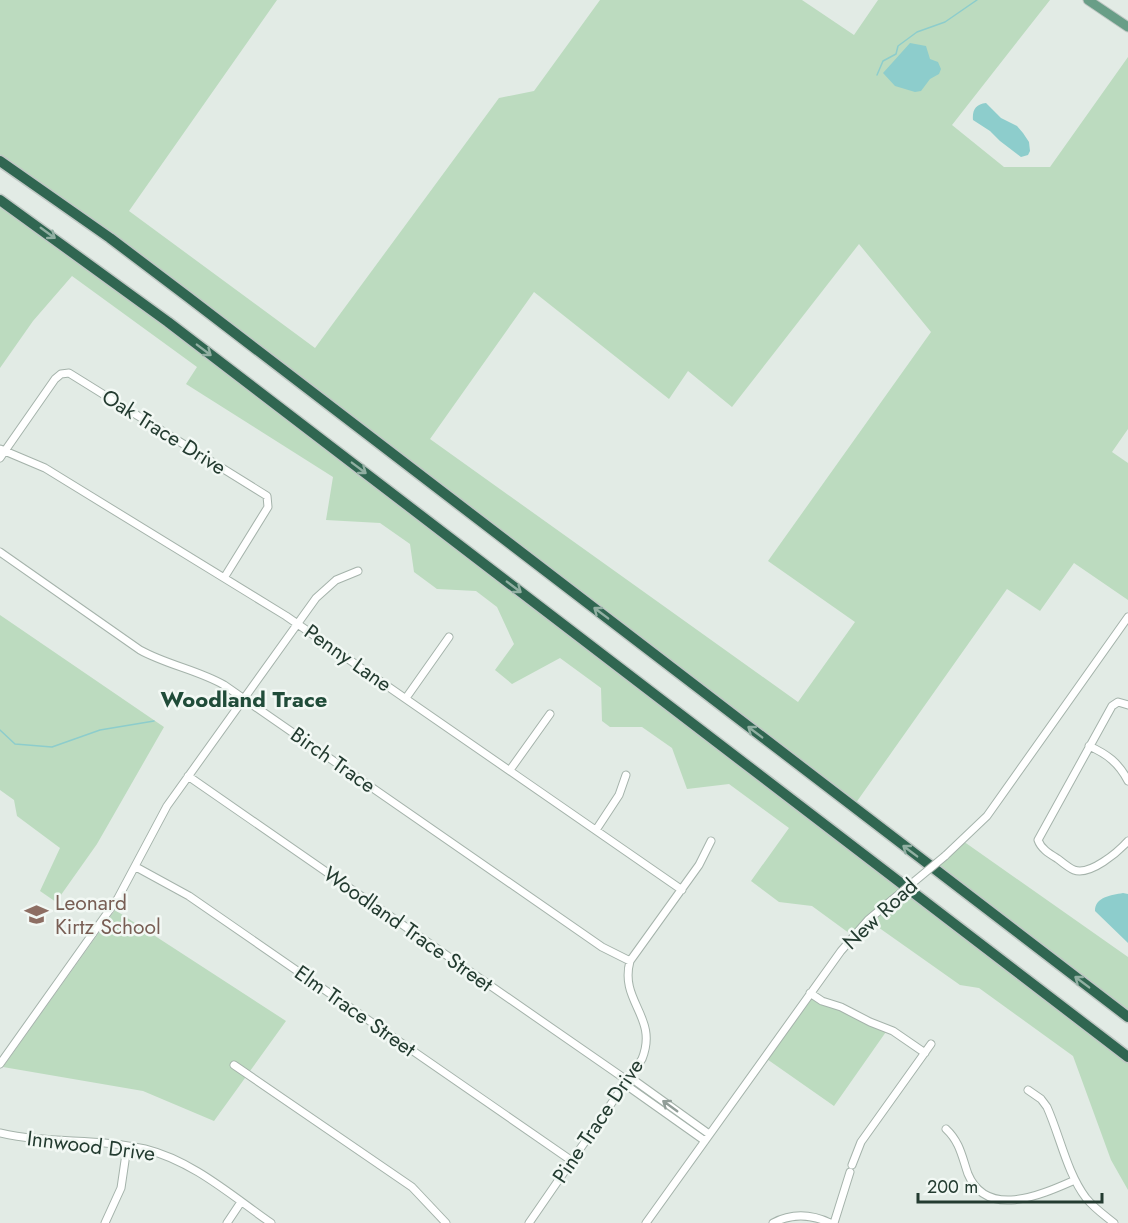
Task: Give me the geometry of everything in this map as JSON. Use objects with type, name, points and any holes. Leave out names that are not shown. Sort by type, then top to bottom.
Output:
[{"type":"highway","points":[[0,161],[121,246],[1128,1017]]},
{"type":"highway","points":[[0,200],[186,336],[1128,1058]]},
{"type":"main road","points":[[1088,0],[1128,27]]},
{"type":"street","name":"Oak Trace Drive","points":[[2,450],[55,379],[66,373],[72,375],[267,496],[268,507],[224,578]]},
{"type":"street","points":[[0,458],[2,450]]},
{"type":"street","name":"Penny Lane","points":[[2,450],[45,468],[298,623],[682,890]]},
{"type":"street","name":"Birch Trace","points":[[0,552],[140,650],[163,661],[211,677],[244,698],[602,947],[630,962]]},
{"type":"street","points":[[0,1064],[118,898],[158,820],[316,598],[336,580],[358,571]]},
{"type":"street","name":"New Road","points":[[648,1222],[850,939],[868,920],[945,856],[987,816],[1128,617]]},
{"type":"street","points":[[406,698],[449,637]]},
{"type":"street","points":[[1128,705],[1118,702],[1112,706],[1038,840],[1040,845],[1075,870],[1084,871],[1097,866],[1121,849],[1128,841]]},
{"type":"street","points":[[510,770],[550,714]]},
{"type":"street","points":[[1089,746],[1110,757],[1128,781]]},
{"type":"street","points":[[596,830],[619,795],[626,775]]},
{"type":"street","name":"Woodland Trace Street","points":[[188,776],[707,1137]]},
{"type":"street","points":[[630,962],[682,890],[702,860],[711,841]]},
{"type":"street","name":"Elm Trace Street","points":[[135,867],[189,896],[572,1161]]},
{"type":"street","name":"Pine Trace Drive","points":[[530,1223],[642,1059],[647,1039],[644,1021],[629,988],[630,962]]},
{"type":"street","points":[[810,993],[822,1001],[841,1007],[894,1032],[925,1053]]},
{"type":"street","points":[[834,1223],[861,1142],[931,1044]]},
{"type":"street","points":[[234,1065],[412,1187],[446,1223]]},
{"type":"street","points":[[1028,1090],[1041,1099],[1047,1107],[1075,1180],[1087,1200],[1114,1223]]},
{"type":"street","points":[[946,1129],[960,1147],[971,1180],[976,1187],[990,1197],[1002,1201],[1018,1200],[1075,1180]]},
{"type":"street","name":"Innwood Drive","points":[[0,1133],[150,1150],[180,1162],[271,1223]]},
{"type":"street","points":[[105,1223],[121,1188],[127,1147]]},
{"type":"street","points":[[227,1223],[241,1202]]},
{"type":"street","points":[[773,1223],[799,1215],[819,1218],[830,1223]]},
{"type":"green space","points":[[0,0],[277,0],[129,211],[315,348],[499,98],[534,91],[600,0],[802,0],[854,35],[878,0],[1050,0],[952,125],[1004,167],[1050,167],[1128,57],[1128,429],[1112,452],[1128,463],[1128,600],[1074,563],[1040,611],[1007,589],[853,807],[0,161]],"holes":[[[859,244],[931,332],[768,561],[855,622],[798,702],[430,439],[534,292],[669,399],[688,371],[732,407]]]},
{"type":"green space","points":[[0,200],[1128,1057],[1128,1190],[1111,1160],[1073,1056],[979,988],[960,985],[868,920],[853,936],[812,906],[779,902],[751,881],[789,828],[729,784],[687,789],[672,748],[642,727],[610,727],[602,721],[601,688],[560,658],[512,684],[495,670],[514,644],[497,607],[476,591],[437,589],[414,572],[410,544],[380,523],[326,520],[333,477],[186,384],[197,367],[72,276],[33,321],[0,368]]},
{"type":"green space","points":[[0,615],[164,727],[97,844],[56,902],[40,891],[60,848],[17,816],[14,800],[0,790]]},
{"type":"green space","points":[[963,841],[1128,957],[1128,1017],[932,867]]},
{"type":"green space","points":[[115,910],[286,1021],[214,1121],[143,1091],[3,1067]]},
{"type":"green space","points":[[810,993],[888,1029],[834,1106],[764,1057]]},
{"type":"water","points":[[910,43],[926,46],[930,59],[938,62],[941,69],[939,74],[930,79],[921,91],[915,92],[895,86],[883,73]]},
{"type":"water","points":[[986,103],[1001,118],[1017,126],[1023,133],[1029,142],[1028,155],[1021,157],[973,120],[975,108]]},
{"type":"water","points":[[1123,893],[1128,894],[1128,943],[1095,911],[1101,900]]},
{"type":"waterway","points":[[877,75],[883,61],[896,54],[898,46],[917,32],[945,22],[977,0]]},
{"type":"waterway","points":[[0,730],[15,744],[52,747],[100,730],[154,721]]},
{"type":"place","name":"Leonard Kirtz School","points":[[37,915]]},
{"type":"district","name":"Woodland Trace","points":[[244,699]]}]
